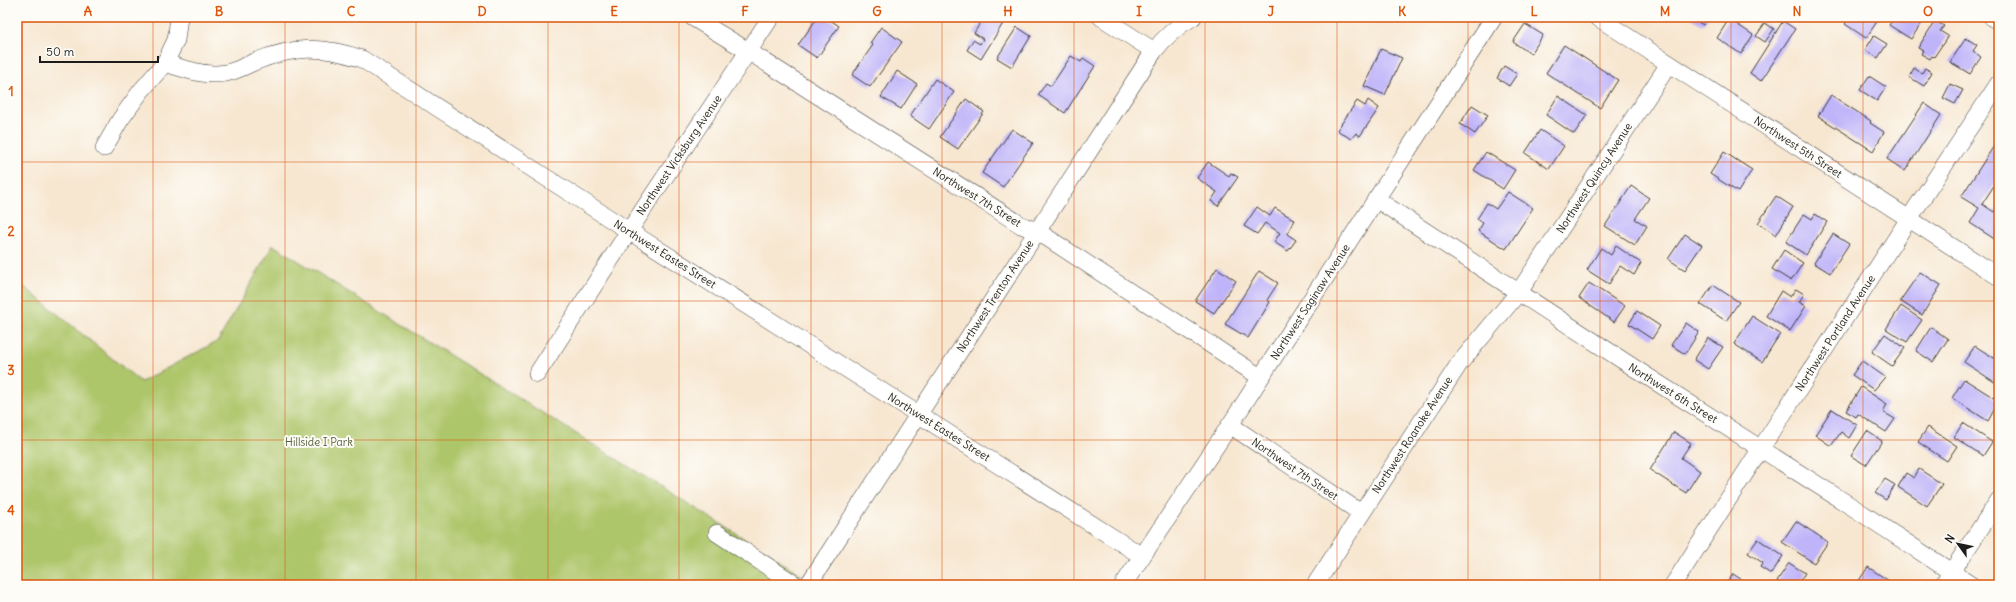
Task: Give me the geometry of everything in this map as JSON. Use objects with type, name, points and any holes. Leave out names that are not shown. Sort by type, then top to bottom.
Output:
[{"type":"street","points":[[104,148],[128,108],[166,63],[176,40],[179,17]]},
{"type":"street","name":"Northwest 7th Street","points":[[692,17],[1021,225],[1037,231],[1260,378]]},
{"type":"street","name":"Northwest Vicksburg Avenue","points":[[537,374],[629,231],[771,17]]},
{"type":"street","points":[[1101,17],[1154,51]]},
{"type":"street","name":"Northwest Trenton Avenue","points":[[808,585],[1154,51],[1167,35],[1193,17]]},
{"type":"street","name":"Northwest Saginaw Avenue","points":[[1123,585],[1230,425],[1494,17]]},
{"type":"street","points":[[1992,17],[1999,22]]},
{"type":"street","name":"Northwest 5th Street","points":[[1604,19],[1669,64],[1908,220],[1999,277]]},
{"type":"street","name":"Northwest Eastes Street","points":[[166,63],[190,71],[214,75],[231,72],[276,54],[296,49],[340,51],[362,59],[629,231],[1142,556]]},
{"type":"street","name":"Northwest Quincy Avenue","points":[[1519,292],[1669,64]]},
{"type":"street","name":"Northwest Portland Avenue","points":[[1672,585],[1908,220],[1999,83]]},
{"type":"street","name":"Northwest 6th Street","points":[[1376,199],[1642,373],[1761,448],[1947,579],[1971,585]]},
{"type":"street","name":"Northwest Roanoke Avenue","points":[[1315,585],[1459,364],[1519,292]]},
{"type":"street","name":"Northwest 7th Street","points":[[1230,425],[1361,513]]},
{"type":"street","points":[[1947,579],[1999,500]]},
{"type":"street","points":[[717,534],[796,585]]},
{"type":"green space","name":"Hillside I Park","points":[[273,245],[801,574],[794,585],[17,585],[17,281],[141,382],[218,341]]},
{"type":"building","points":[[818,17],[826,17],[839,26],[817,58],[798,45]]},
{"type":"building","points":[[984,17],[1007,17],[981,59],[967,50],[973,40],[980,44],[983,39],[974,33]]},
{"type":"building","points":[[1690,17],[1709,17],[1703,25]]},
{"type":"building","points":[[1850,17],[1880,17],[1866,38],[1845,24]]},
{"type":"building","points":[[1895,17],[1917,17],[1923,21],[1911,39],[1889,25]]},
{"type":"building","points":[[1729,19],[1753,35],[1741,54],[1717,38]]},
{"type":"building","points":[[1783,21],[1795,29],[1761,81],[1750,73]]},
{"type":"building","points":[[1935,21],[1944,26],[1940,31],[1948,36],[1934,57],[1932,56],[1930,59],[1921,54],[1923,51],[1918,48]]},
{"type":"building","points":[[1765,23],[1774,29],[1765,42],[1756,36]]},
{"type":"building","points":[[1525,24],[1543,35],[1531,54],[1513,42]]},
{"type":"building","points":[[881,27],[902,42],[870,87],[852,75],[873,45],[870,43]]},
{"type":"building","points":[[1017,27],[1031,36],[1012,67],[997,58]]},
{"type":"building","points":[[1874,36],[1887,44],[1878,58],[1865,50]]},
{"type":"building","points":[[1966,38],[1977,45],[1973,51],[1981,57],[1970,74],[1950,62]]},
{"type":"building","points":[[1564,45],[1618,80],[1600,108],[1546,73]]},
{"type":"building","points":[[1381,49],[1402,58],[1385,95],[1364,86]]},
{"type":"building","points":[[1071,56],[1081,62],[1083,58],[1095,66],[1065,113],[1038,95],[1046,83],[1051,86]]},
{"type":"building","points":[[1504,66],[1517,74],[1509,86],[1497,78]]},
{"type":"building","points":[[1914,68],[1922,73],[1925,68],[1932,72],[1924,86],[1909,77]]},
{"type":"building","points":[[897,71],[917,84],[901,109],[881,97]]},
{"type":"building","points":[[1869,76],[1886,87],[1877,101],[1860,90]]},
{"type":"building","points":[[935,79],[954,92],[929,129],[910,116]]},
{"type":"building","points":[[1950,84],[1963,90],[1955,104],[1943,98]]},
{"type":"building","points":[[1831,95],[1871,121],[1870,123],[1884,132],[1873,151],[1818,116]]},
{"type":"building","points":[[1558,96],[1587,115],[1574,134],[1546,115]]},
{"type":"building","points":[[966,99],[984,112],[958,149],[940,137]]},
{"type":"building","points":[[1368,100],[1379,108],[1360,136],[1356,133],[1351,139],[1337,130],[1357,101],[1365,106]]},
{"type":"building","points":[[1924,103],[1941,115],[1905,171],[1887,159]]},
{"type":"building","points":[[1472,105],[1488,115],[1475,134],[1460,124]]},
{"type":"building","points":[[1012,129],[1033,143],[1003,187],[982,173]]},
{"type":"building","points":[[1540,130],[1564,146],[1549,169],[1525,153]]},
{"type":"building","points":[[1999,138],[1999,178],[1982,204],[1994,212],[1996,209],[1999,211],[1999,242],[1970,223],[1979,208],[1961,197]]},
{"type":"building","points":[[1486,152],[1515,170],[1503,189],[1474,170]]},
{"type":"building","points":[[1724,152],[1752,170],[1738,192],[1710,174]]},
{"type":"building","points":[[1208,162],[1229,176],[1231,173],[1238,177],[1218,206],[1211,201],[1217,192],[1197,178]]},
{"type":"building","points":[[1631,186],[1649,198],[1635,219],[1647,226],[1635,245],[1605,226]]},
{"type":"building","points":[[1508,192],[1533,208],[1506,249],[1478,231],[1483,223],[1477,219],[1487,203],[1496,209]]},
{"type":"building","points":[[1776,196],[1793,207],[1776,235],[1758,223]]},
{"type":"building","points":[[1257,207],[1270,216],[1275,208],[1295,220],[1287,234],[1296,240],[1288,251],[1274,242],[1280,233],[1265,223],[1257,234],[1244,226]]},
{"type":"building","points":[[1804,214],[1812,219],[1815,214],[1827,222],[1806,255],[1786,242]]},
{"type":"building","points":[[1685,234],[1702,245],[1685,270],[1668,259]]},
{"type":"building","points":[[1833,234],[1849,244],[1830,273],[1814,263]]},
{"type":"building","points":[[1616,246],[1641,263],[1634,275],[1620,266],[1609,284],[1587,270],[1601,248],[1611,255]]},
{"type":"building","points":[[1784,250],[1803,263],[1791,281],[1772,269]]},
{"type":"building","points":[[1217,268],[1236,281],[1214,313],[1195,301]]},
{"type":"building","points":[[1259,271],[1278,283],[1267,300],[1270,302],[1248,338],[1225,324]]},
{"type":"building","points":[[1920,272],[1941,285],[1922,315],[1900,301]]},
{"type":"building","points":[[1589,283],[1625,306],[1614,322],[1579,298]]},
{"type":"building","points":[[1713,285],[1739,302],[1726,321],[1700,304]]},
{"type":"building","points":[[1796,289],[1804,294],[1799,302],[1806,306],[1790,331],[1766,316],[1781,291],[1790,297]]},
{"type":"building","points":[[1901,306],[1922,320],[1907,342],[1886,329]]},
{"type":"building","points":[[1637,311],[1660,326],[1652,339],[1629,324]]},
{"type":"building","points":[[1752,316],[1780,334],[1762,362],[1734,344]]},
{"type":"building","points":[[1686,323],[1699,332],[1685,354],[1671,345]]},
{"type":"building","points":[[1931,327],[1948,339],[1933,362],[1916,351]]},
{"type":"building","points":[[1885,334],[1905,348],[1892,366],[1872,352]]},
{"type":"building","points":[[1708,338],[1723,347],[1708,369],[1694,360]]},
{"type":"building","points":[[1975,346],[1999,361],[1999,385],[1964,362]]},
{"type":"building","points":[[1862,361],[1885,377],[1874,390],[1852,375]]},
{"type":"building","points":[[1964,379],[1999,401],[1988,421],[1952,398]]},
{"type":"building","points":[[1861,387],[1887,404],[1883,412],[1895,419],[1886,432],[1858,414],[1856,417],[1846,411]]},
{"type":"building","points":[[1832,409],[1857,425],[1849,438],[1841,432],[1831,446],[1815,435]]},
{"type":"building","points":[[1963,423],[1992,442],[1983,456],[1954,437]]},
{"type":"building","points":[[1928,427],[1957,446],[1947,461],[1918,442]]},
{"type":"building","points":[[1867,431],[1882,441],[1866,465],[1851,456]]},
{"type":"building","points":[[1674,432],[1691,443],[1681,458],[1700,471],[1686,493],[1650,470]]},
{"type":"building","points":[[1919,469],[1942,484],[1927,506],[1898,487],[1906,473],[1914,478]]},
{"type":"building","points":[[1885,479],[1895,485],[1886,500],[1875,493]]},
{"type":"building","points":[[1796,521],[1828,542],[1814,563],[1782,542]]},
{"type":"building","points":[[1758,539],[1783,556],[1771,574],[1760,567],[1763,563],[1748,553]]},
{"type":"building","points":[[1789,563],[1805,573],[1797,585],[1782,585],[1777,581]]},
{"type":"building","points":[[1868,567],[1895,585],[1856,585]]},
{"type":"building","points":[[1733,574],[1750,585],[1726,585]]}]
